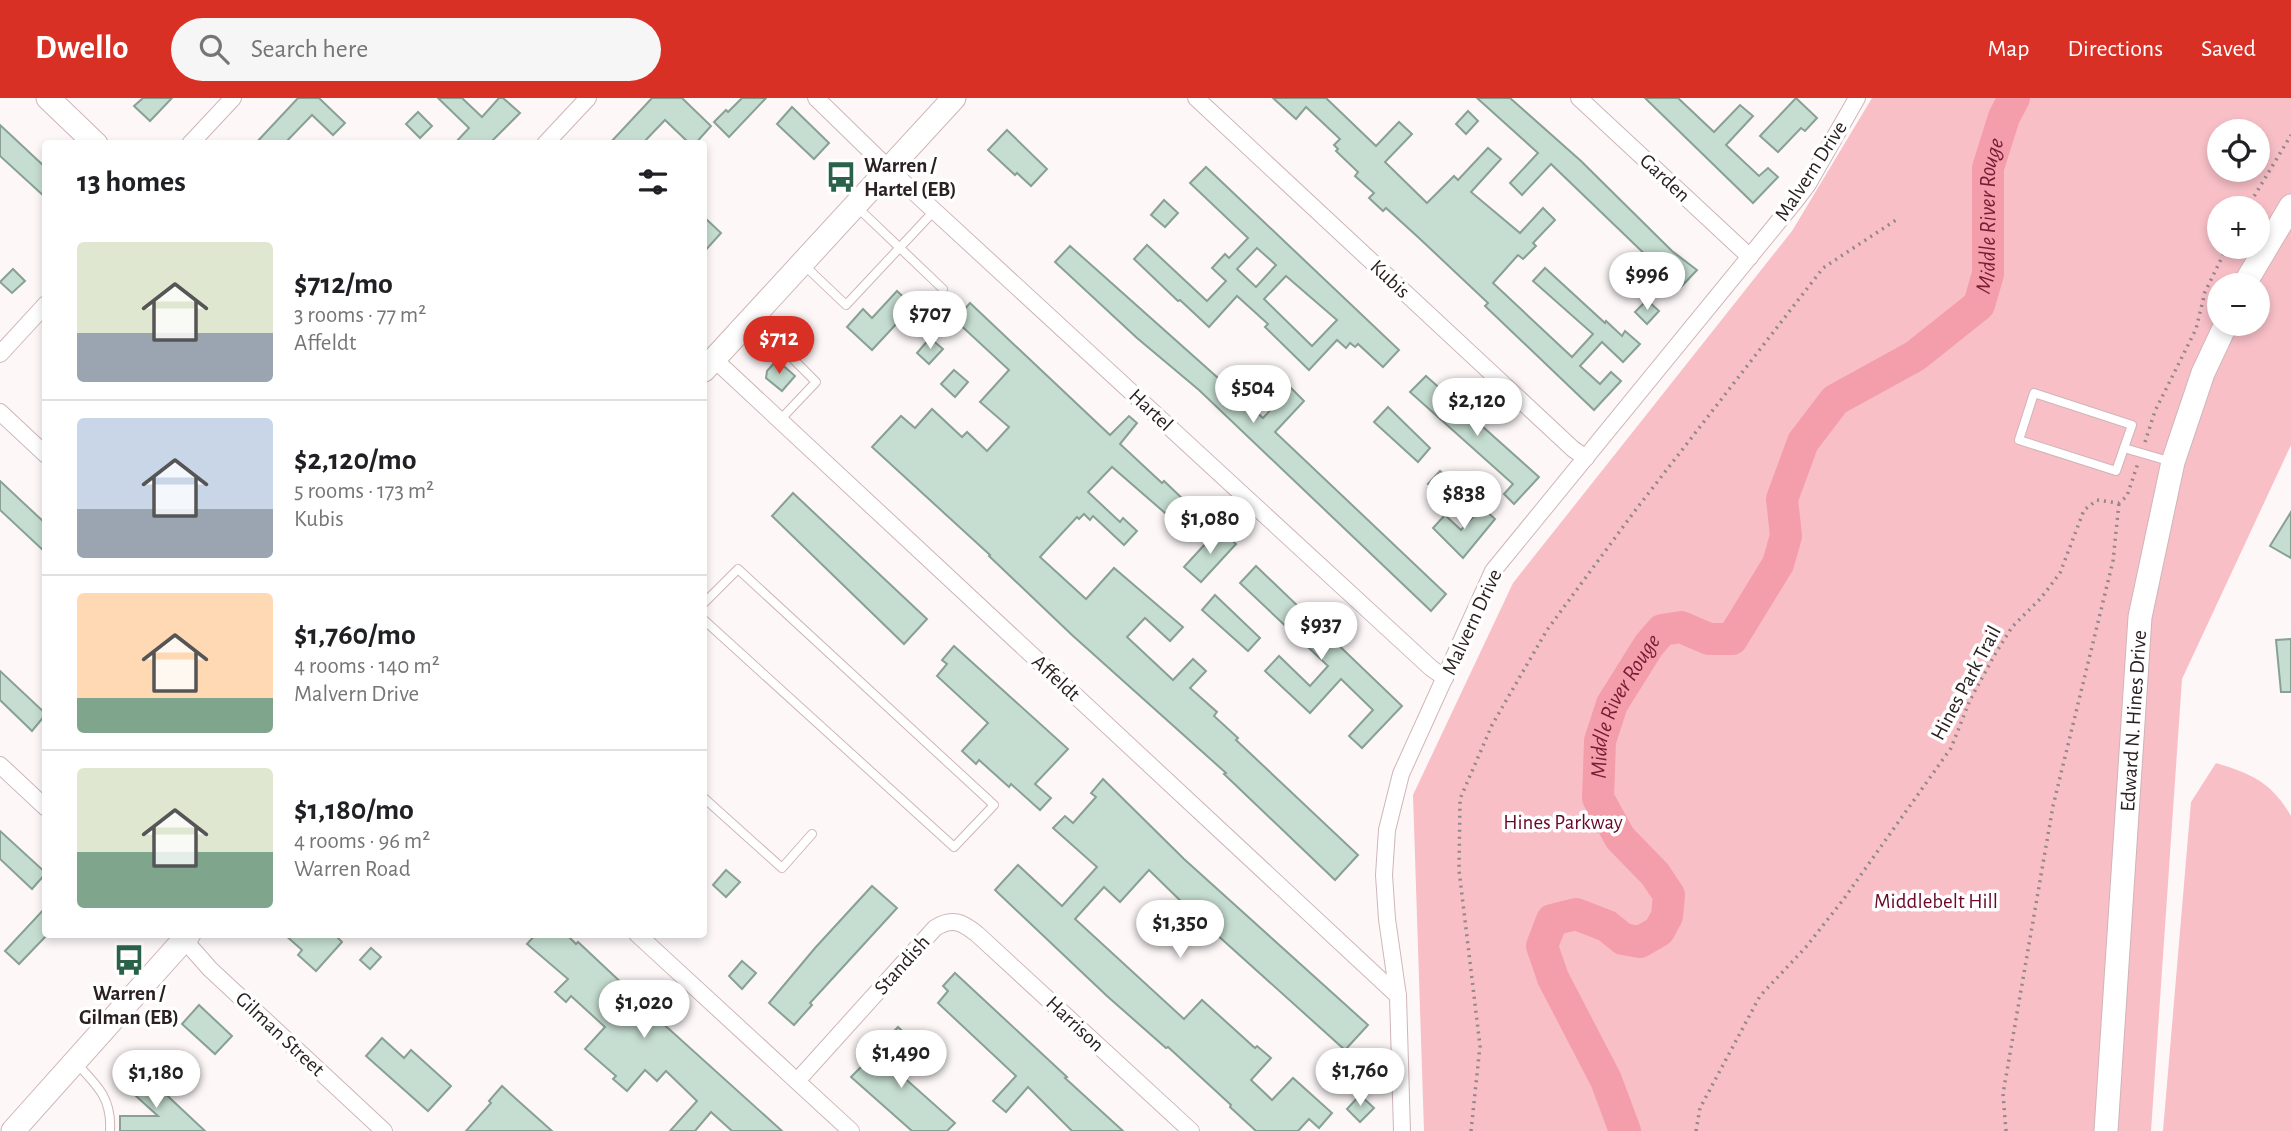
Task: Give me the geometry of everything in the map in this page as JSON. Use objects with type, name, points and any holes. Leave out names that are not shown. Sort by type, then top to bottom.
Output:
[{"type":"street","points":[[48,98],[92,140]]},
{"type":"street","points":[[194,140],[233,98]]},
{"type":"street","points":[[549,140],[588,98]]},
{"type":"street","name":"Hartel","points":[[816,98],[935,211],[1445,678]]},
{"type":"street","points":[[709,364],[954,98]]},
{"type":"street","name":"Kubis","points":[[1196,98],[1573,449],[1586,458]]},
{"type":"street","name":"Garden","points":[[1579,98],[1750,257]]},
{"type":"street","name":"Malvern Drive","points":[[1402,1131],[1398,996],[1384,875],[1387,830],[1401,774],[1493,571],[1808,184],[1857,98]]},
{"type":"street","points":[[2251,273],[2291,206]]},
{"type":"street","points":[[0,354],[42,308]]},
{"type":"street","name":"Edward N. Hines Drive","points":[[2106,1131],[2140,617],[2174,462],[2203,373],[2220,336]]},
{"type":"street","name":"Affeldt","points":[[709,364],[780,420],[1398,996]]},
{"type":"street","points":[[0,412],[42,451]]},
{"type":"street","points":[[0,765],[42,804]]},
{"type":"street","name":"Standish","points":[[797,1081],[935,928],[956,921]]},
{"type":"street","name":"Harrison","points":[[956,921],[977,934],[1191,1131]]},
{"type":"street","points":[[13,1131],[182,938]]},
{"type":"street","name":"Gilman Street","points":[[186,938],[210,969],[384,1131]]},
{"type":"street","points":[[641,938],[851,1131]]},
{"type":"lane","points":[[855,205],[943,289]]},
{"type":"lane","points":[[802,263],[846,305],[935,211]]},
{"type":"lane","points":[[751,318],[817,382],[780,420]]},
{"type":"lane","points":[[2034,393],[2132,425],[2124,448],[2116,471],[2019,439],[2034,393]]},
{"type":"lane","points":[[2124,448],[2174,462]]},
{"type":"lane","points":[[707,600],[738,569],[994,805],[954,847],[707,623]]},
{"type":"lane","points":[[707,801],[782,868],[812,834]]},
{"type":"lane","points":[[75,1062],[102,1091],[111,1115],[110,1131]]},
{"type":"path","points":[[2255,196],[2291,135]]},
{"type":"path","points":[[1471,1131],[1480,1046],[1459,870],[1460,799],[1492,725],[1547,629],[1823,268],[1896,220]]},
{"type":"path","points":[[2006,1131],[2003,1094],[2053,806],[2113,561],[2119,503],[2127,496],[2155,411],[2196,329],[2205,292],[2221,259]]},
{"type":"path","name":"Hines Park Trail","points":[[1696,1131],[1700,1108],[1760,996],[1806,947],[1843,900],[1951,748],[1970,700],[2012,627],[2041,598],[2060,573],[2084,510],[2097,500],[2119,503]]},
{"type":"green space","points":[[1872,98],[2291,98],[2291,445],[2182,679],[2151,1131],[1424,1131],[1413,795],[1513,583],[1792,231]]},
{"type":"green space","points":[[2216,763],[2260,781],[2284,804],[2291,816],[2291,1131],[2163,1131],[2191,802]]},
{"type":"building","points":[[143,98],[172,98],[150,121],[134,106]]},
{"type":"building","points":[[298,98],[319,98],[345,123],[333,135],[312,115],[288,140],[259,140]]},
{"type":"building","points":[[438,98],[462,98],[482,117],[499,98],[503,98],[520,113],[493,140],[458,140],[469,128]]},
{"type":"building","points":[[652,98],[682,98],[711,126],[699,140],[686,140],[665,120],[646,140],[613,140]]},
{"type":"building","points":[[742,98],[766,98],[729,137],[714,122]]},
{"type":"building","points":[[1273,98],[1326,98],[1376,146],[1399,122],[1412,134],[1385,162],[1427,203],[1454,176],[1458,180],[1488,148],[1501,159],[1471,192],[1520,233],[1543,208],[1555,220],[1533,243],[1536,246],[1523,259],[1518,255],[1493,283],[1572,357],[1593,334],[1533,281],[1545,268],[1605,323],[1606,321],[1622,336],[1625,331],[1640,344],[1623,362],[1602,342],[1580,366],[1600,384],[1611,372],[1621,381],[1594,410],[1485,306],[1488,303],[1386,208],[1383,211],[1369,198],[1374,193],[1355,176],[1358,172],[1336,151],[1338,149],[1334,145],[1340,139],[1306,107],[1296,119]]},
{"type":"building","points":[[1477,98],[1510,98],[1581,161],[1672,251],[1697,270],[1680,288],[1551,164],[1522,195],[1510,183],[1538,153]]},
{"type":"building","points":[[1645,98],[1678,98],[1714,132],[1740,105],[1753,116],[1726,145],[1759,176],[1768,168],[1778,177],[1753,203]]},
{"type":"building","points":[[1796,98],[1817,118],[1805,131],[1801,128],[1778,152],[1760,136]]},
{"type":"building","points":[[792,107],[829,143],[814,159],[777,124]]},
{"type":"building","points":[[1468,111],[1478,121],[1466,134],[1456,124]]},
{"type":"building","points":[[418,112],[432,126],[420,138],[406,124]]},
{"type":"building","points":[[0,125],[42,164],[42,194],[0,156]]},
{"type":"building","points":[[1007,130],[1047,169],[1031,186],[988,150]]},
{"type":"building","points":[[1206,167],[1399,350],[1383,367],[1358,344],[1355,347],[1350,343],[1346,348],[1337,340],[1309,370],[1265,327],[1268,324],[1237,296],[1209,327],[1134,259],[1147,245],[1207,301],[1226,281],[1212,268],[1225,254],[1229,258],[1248,238],[1190,183]],"holes":[[[1257,248],[1276,265],[1256,287],[1237,269]],[[1286,276],[1337,320],[1312,346],[1264,299]]]},
{"type":"building","points":[[1164,200],[1178,213],[1165,227],[1151,215]]},
{"type":"building","points":[[707,220],[721,233],[707,249]]},
{"type":"building","points":[[1070,246],[1263,418],[1291,388],[1304,401],[1275,432],[1446,594],[1431,611],[1199,390],[1137,338],[1055,262]]},
{"type":"building","points":[[13,269],[25,281],[12,293],[0,282]]},
{"type":"building","points":[[897,291],[913,306],[872,350],[847,327],[863,309],[872,318]]},
{"type":"building","points":[[1647,300],[1659,311],[1647,324],[1635,312]]},
{"type":"building","points":[[970,303],[1110,435],[1129,416],[1137,423],[1120,444],[1187,503],[1172,519],[1112,467],[1088,492],[1120,522],[1123,518],[1137,531],[1124,545],[1093,516],[1090,520],[1084,514],[1079,519],[1077,517],[1040,557],[1086,599],[1114,568],[1183,627],[1170,641],[1145,618],[1127,637],[1173,680],[1193,659],[1206,671],[1190,688],[1217,712],[1214,716],[1238,738],[1236,740],[1358,855],[1335,880],[1224,774],[1226,773],[1072,635],[990,555],[872,447],[901,416],[915,428],[932,409],[962,437],[967,432],[987,451],[1009,427],[980,402],[1009,370],[955,320]]},
{"type":"building","points":[[930,338],[943,349],[929,364],[917,353]]},
{"type":"building","points":[[777,360],[795,376],[782,391],[766,378],[767,371]]},
{"type":"building","points":[[954,370],[968,382],[955,397],[941,384]]},
{"type":"building","points":[[1426,376],[1539,477],[1514,504],[1504,494],[1513,484],[1410,392]]},
{"type":"building","points":[[1388,407],[1430,448],[1418,462],[1374,422]]},
{"type":"building","points":[[1440,471],[1453,483],[1441,496],[1428,484]]},
{"type":"building","points":[[0,481],[42,520],[42,549],[0,510]]},
{"type":"building","points":[[793,493],[927,619],[904,644],[772,516]]},
{"type":"building","points":[[1482,507],[1495,519],[1463,558],[1433,528],[1445,515],[1461,530]]},
{"type":"building","points":[[2291,512],[2291,558],[2270,546]]},
{"type":"building","points":[[1219,529],[1236,544],[1201,582],[1184,567]]},
{"type":"building","points":[[1256,566],[1402,706],[1362,748],[1349,736],[1373,710],[1341,679],[1310,713],[1265,671],[1279,656],[1310,686],[1328,666],[1240,583]]},
{"type":"building","points":[[1215,595],[1260,638],[1248,651],[1202,610]]},
{"type":"building","points":[[2291,639],[2291,692],[2281,692],[2276,640]]},
{"type":"building","points":[[954,646],[1068,749],[1035,784],[1051,798],[1040,810],[1011,784],[1009,787],[979,760],[976,764],[962,751],[988,723],[937,676],[947,664],[942,660]]},
{"type":"building","points":[[0,671],[42,710],[42,719],[32,731],[0,700]]},
{"type":"building","points":[[1103,779],[1184,859],[1368,1025],[1345,1050],[1149,870],[1120,902],[1104,887],[1075,919],[1184,1019],[1202,1000],[1255,1048],[1257,1046],[1271,1058],[1251,1080],[1272,1100],[1293,1078],[1332,1113],[1319,1128],[1309,1119],[1298,1131],[1256,1131],[1230,1107],[1231,1105],[1107,996],[995,890],[1018,865],[1062,906],[1097,867],[1053,828],[1065,816],[1073,823],[1096,797],[1091,793]]},
{"type":"building","points":[[0,831],[42,869],[42,878],[32,889],[0,859]]},
{"type":"building","points":[[726,870],[740,882],[726,897],[713,885]]},
{"type":"building","points":[[872,886],[897,908],[810,1003],[812,1005],[794,1025],[769,1003]]},
{"type":"building","points":[[42,911],[44,938],[19,964],[5,951]]},
{"type":"building","points":[[288,938],[338,938],[342,942],[316,971],[298,955],[302,950]]},
{"type":"building","points":[[532,938],[570,938],[576,944],[578,942],[659,1020],[782,1131],[732,1131],[711,1112],[695,1131],[670,1131],[697,1101],[666,1071],[657,1081],[645,1070],[627,1091],[613,1079],[616,1076],[585,1049],[605,1027],[571,996],[566,1002],[555,992],[568,979],[527,944]]},
{"type":"building","points":[[371,948],[381,957],[370,969],[360,960]]},
{"type":"building","points":[[742,961],[756,973],[742,989],[729,976]]},
{"type":"building","points":[[955,973],[1123,1131],[1072,1131],[1028,1087],[1006,1112],[993,1101],[1016,1076],[938,1003],[948,991],[943,986]]},
{"type":"building","points":[[199,1005],[232,1036],[215,1054],[182,1024]]},
{"type":"building","points":[[898,1027],[913,1041],[891,1066],[955,1123],[947,1131],[912,1131],[851,1077],[864,1064],[869,1069],[890,1047],[884,1042]]},
{"type":"building","points":[[382,1038],[404,1058],[411,1050],[451,1086],[428,1111],[366,1056]]},
{"type":"building","points":[[141,1071],[205,1131],[120,1131],[120,1116],[158,1116],[126,1087]]},
{"type":"building","points":[[502,1086],[552,1131],[466,1131]]},
{"type":"building","points":[[1360,1095],[1374,1108],[1360,1122],[1347,1109]]},
{"type":"waterway","name":"Middle River Rouge","points":[[1625,1131],[1606,1080],[1553,978],[1542,946],[1552,920],[1576,914],[1607,926],[1623,939],[1640,942],[1659,931],[1667,916],[1669,895],[1655,874],[1620,838],[1598,798],[1600,741],[1612,704],[1649,645],[1662,630],[1681,627],[1709,639],[1732,639],[1778,564],[1786,536],[1782,499],[1803,442],[1835,400],[1915,356],[1979,305],[1988,274],[1988,168],[2004,117],[2014,98]]},
{"type":"place","name":"Warren / Hartel (EB)","points":[[841,177]]},
{"type":"place","name":"Warren / Gilman (EB)","points":[[129,960]]},
{"type":"park label","name":"Hines Parkway","points":[[1563,822]]},
{"type":"park label","name":"Middlebelt Hill","points":[[1936,901]]}]
